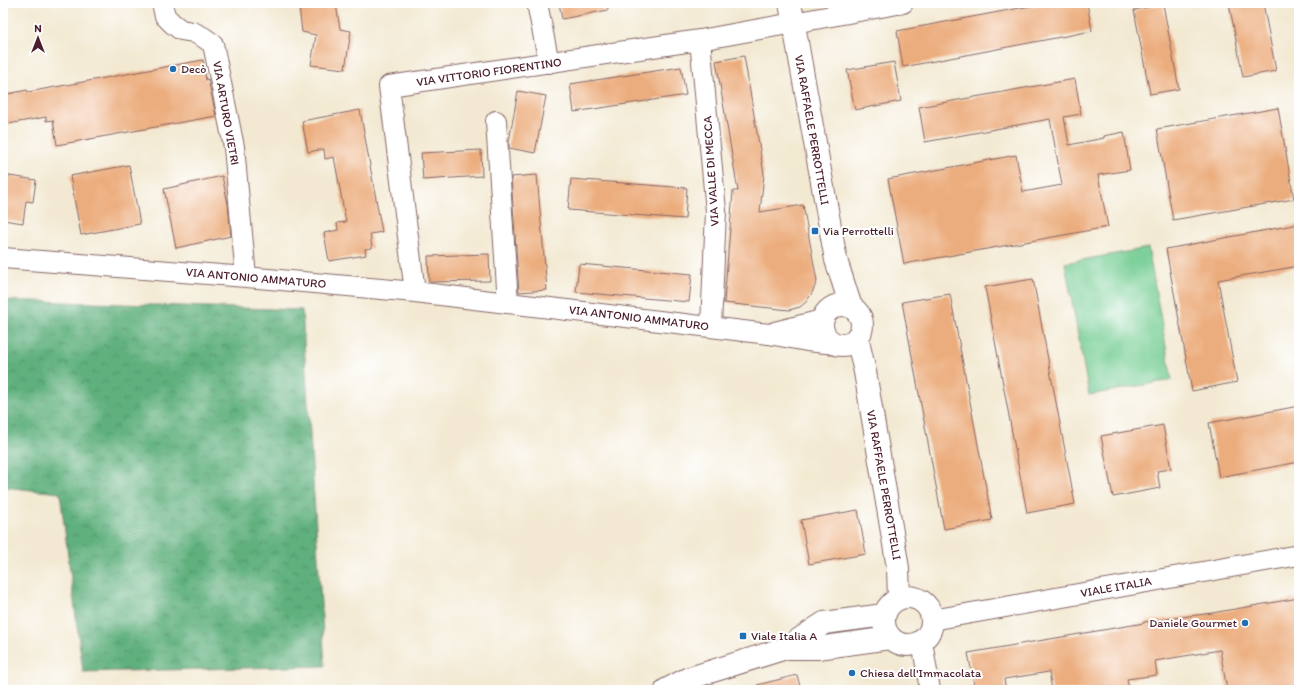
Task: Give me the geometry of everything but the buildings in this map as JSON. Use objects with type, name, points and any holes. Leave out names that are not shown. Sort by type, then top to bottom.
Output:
[{"type":"main road","name":"VIA RAFFAELE PERROTTELLI","points":[[792,13],[836,260],[836,311]]},
{"type":"main road","points":[[836,311],[858,313],[861,319],[861,331],[846,342],[832,342],[826,337],[822,327],[836,311]]},
{"type":"main road","name":"VIA RAFFAELE PERROTTELLI","points":[[846,342],[865,372],[898,568],[899,598]]},
{"type":"main road","points":[[907,597],[920,600],[929,608],[932,620],[931,628],[928,635],[917,644],[900,644],[890,638],[887,633],[884,625],[884,615],[889,605],[899,598],[907,597]]},
{"type":"main road","points":[[666,690],[687,679],[786,648],[824,624],[884,615]]},
{"type":"main road","points":[[786,648],[818,648],[890,638]]},
{"type":"street","name":"VIA ARTURO VIETRI","points":[[162,3],[165,16],[173,24],[181,30],[193,32],[203,37],[213,44],[234,147],[246,277]]},
{"type":"street","points":[[537,3],[549,63]]},
{"type":"street","name":"VIA VITTORIO FIORENTINO","points":[[415,292],[389,86],[700,40],[792,13],[903,3]]},
{"type":"street","name":"VIA VALLE DI MECCA","points":[[700,40],[716,211],[711,327]]},
{"type":"street","points":[[496,121],[508,303]]},
{"type":"street","name":"VIA ANTONIO AMMATURO","points":[[3,258],[415,292],[769,334],[807,340],[846,342]]},
{"type":"street","points":[[769,334],[836,311]]},
{"type":"street","name":"VIALE ITALIA","points":[[932,620],[1299,555]]},
{"type":"street","points":[[922,641],[930,690]]},
{"type":"green space","points":[[1148,248],[1172,380],[1089,395],[1065,263]]},
{"type":"green space","points":[[3,300],[302,310],[325,666],[83,672],[60,493],[3,487]]},
{"type":"place","name":"Decò","points":[[173,69]]},
{"type":"place","name":"Via Perrottelli","points":[[815,231]]},
{"type":"place","name":"Daniele Gourmet","points":[[1245,623]]},
{"type":"place","name":"Viale Italia A","points":[[743,636]]},
{"type":"place","name":"Chiesa dell'Immacolata","points":[[852,673]]}]
